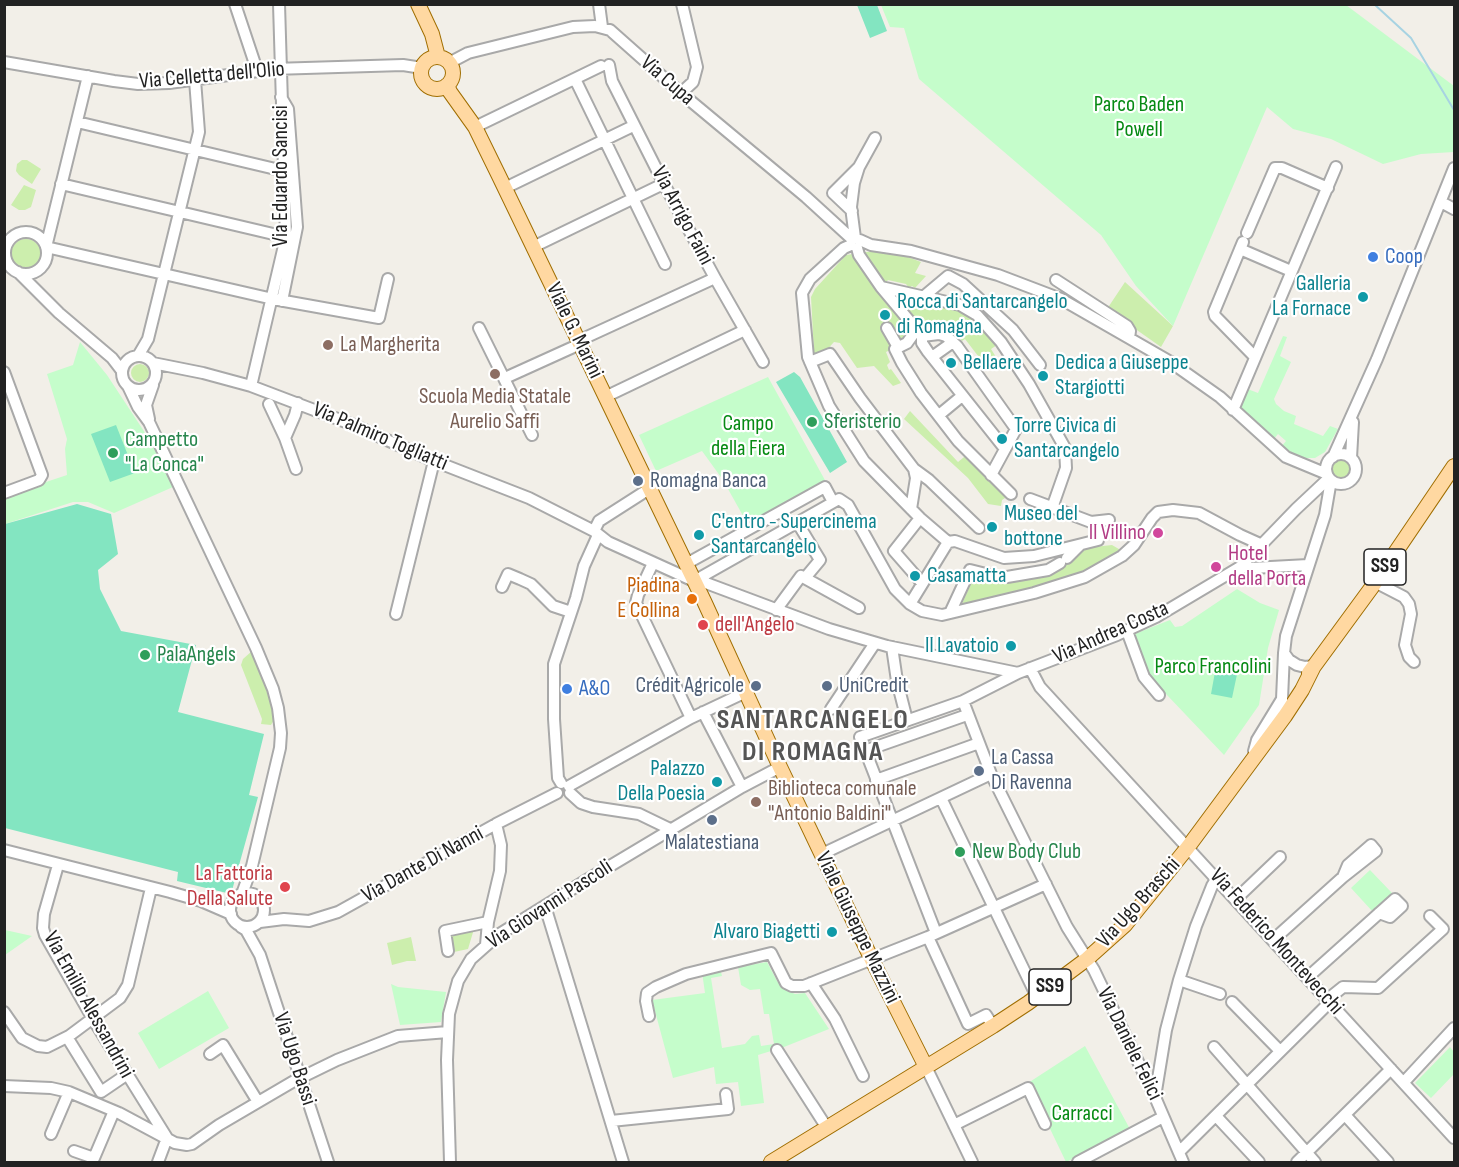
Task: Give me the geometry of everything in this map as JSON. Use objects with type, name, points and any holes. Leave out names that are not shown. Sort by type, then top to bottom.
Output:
[{"type":"main road","points":[[418,4],[444,60],[453,72],[447,85],[438,89],[428,86],[422,78],[422,68],[428,60],[444,60]]},
{"type":"main road","name":"Viale G. Marini","points":[[447,85],[475,127],[686,564],[698,579],[746,692]]},
{"type":"main road","name":"SS9","points":[[1314,666],[1455,466]]},
{"type":"main road","name":"Via Ugo Braschi","points":[[1236,781],[1254,751],[1314,666]]},
{"type":"main road","name":"Viale Giuseppe Mazzini","points":[[746,692],[872,960],[926,1067]]},
{"type":"main road","name":"Via Ugo Braschi","points":[[771,1162],[993,1026],[1088,959],[1125,925],[1188,847],[1236,781],[1284,708]]},
{"type":"street","points":[[235,4],[257,70]]},
{"type":"street","name":"Via Eduardo Sancisi","points":[[251,386],[277,300],[290,197],[284,171],[279,4]]},
{"type":"street","points":[[444,60],[573,27],[586,25],[602,27],[599,4]]},
{"type":"street","points":[[681,93],[693,82],[697,68],[682,4]]},
{"type":"street","name":"Via Cupa","points":[[602,27],[610,30],[858,243]]},
{"type":"street","name":"Via Celletta dell'Olio","points":[[4,62],[138,84],[170,83],[257,70],[403,65],[422,68]]},
{"type":"street","name":"Via Arrigo Faini","points":[[575,79],[605,66],[715,278],[763,362]]},
{"type":"street","points":[[38,291],[36,279],[46,259],[46,247],[88,76]]},
{"type":"street","points":[[475,127],[575,79],[665,264]]},
{"type":"street","points":[[122,371],[148,339],[165,273],[199,132],[195,80]]},
{"type":"street","points":[[277,300],[296,229],[290,197],[288,109],[280,97]]},
{"type":"street","points":[[77,122],[284,171]]},
{"type":"street","points":[[505,188],[631,127]]},
{"type":"street","points":[[875,138],[859,167],[854,183],[852,211],[859,255],[881,287],[920,333],[922,343],[932,357],[1005,449]]},
{"type":"street","points":[[852,211],[833,193],[859,167]]},
{"type":"street","points":[[1233,410],[1336,167]]},
{"type":"street","points":[[1255,357],[1215,316],[1214,312],[1243,241],[1275,168],[1282,168],[1328,188]]},
{"type":"street","points":[[1284,708],[1286,636],[1325,515],[1329,478],[1327,467],[1353,414],[1455,168]]},
{"type":"street","points":[[61,184],[286,237]]},
{"type":"street","points":[[533,247],[659,186]]},
{"type":"street","points":[[1441,202],[1455,209]]},
{"type":"street","points":[[32,233],[48,221],[55,211]]},
{"type":"street","points":[[252,866],[257,896],[264,908],[264,913],[258,923],[252,927],[241,927],[236,924],[230,909],[252,866],[280,748],[278,708],[266,668],[149,422],[122,377],[122,371],[112,358],[58,313],[38,291],[12,272],[6,261],[5,252],[8,236],[21,232],[32,233],[41,238],[46,247],[277,300],[379,318],[388,279]]},
{"type":"street","points":[[1243,241],[1291,271]]},
{"type":"street","points":[[1030,499],[1091,522],[1104,521],[1098,540],[1017,558],[1004,558],[955,541],[948,542],[920,518],[864,461],[829,406],[810,362],[802,293],[810,279],[844,248],[858,243],[911,251],[998,275],[1042,290],[1168,361],[1220,397],[1286,458],[1310,466],[1335,483],[1344,484]]},
{"type":"street","points":[[12,272],[29,274],[39,269]]},
{"type":"street","points":[[923,297],[948,276],[963,284],[1012,330],[1040,364]]},
{"type":"street","points":[[505,378],[715,278]]},
{"type":"street","points":[[1056,280],[1127,326],[1130,331],[1129,338]]},
{"type":"street","points":[[881,287],[960,305],[977,315],[1001,342],[1029,384],[1065,448],[1066,468],[1052,508]]},
{"type":"street","points":[[479,328],[532,435]]},
{"type":"street","points":[[887,328],[921,393],[958,441],[1011,494]]},
{"type":"street","points":[[605,397],[745,330]]},
{"type":"street","points":[[897,348],[920,333],[939,334],[946,336],[952,342],[1016,429],[991,475]]},
{"type":"street","points":[[148,339],[152,361],[156,368],[146,405],[149,422]]},
{"type":"street","points":[[93,341],[134,357],[152,361]]},
{"type":"street","points":[[932,357],[952,342]]},
{"type":"street","points":[[810,362],[830,354],[914,469],[929,480],[979,528]]},
{"type":"street","name":"Via Palmiro Togliatti","points":[[152,361],[251,386],[298,403],[434,461],[529,498],[596,533],[608,542],[653,563],[829,629],[892,647],[1018,673]]},
{"type":"street","points":[[128,386],[132,390],[143,390],[172,373],[188,370]]},
{"type":"street","points":[[4,372],[42,475],[39,480],[4,493]]},
{"type":"street","points":[[1220,397],[1228,397],[1246,379]]},
{"type":"street","points":[[939,415],[962,396]]},
{"type":"street","points":[[285,438],[298,403]]},
{"type":"street","points":[[269,404],[297,469]]},
{"type":"street","points":[[1351,458],[1353,414]]},
{"type":"street","points":[[1310,466],[1342,454],[1351,458],[1356,466],[1355,476],[1344,484],[1325,515]]},
{"type":"street","points":[[396,614],[434,461]]},
{"type":"street","points":[[911,509],[916,478],[914,469]]},
{"type":"street","name":"Via Andrea Costa","points":[[876,780],[860,737],[963,701],[1018,673],[1127,631],[1156,617],[1243,564],[1260,544],[1329,478]]},
{"type":"street","points":[[686,564],[825,488],[836,500],[848,505],[895,589],[910,604],[922,611],[942,615],[1034,593],[1085,577],[1122,556],[1134,545],[1158,512],[1173,510],[1200,513],[1240,536],[1260,544]]},
{"type":"street","points":[[649,489],[599,521],[554,664],[554,719],[558,778],[564,789],[581,803],[639,814],[670,829]]},
{"type":"street","points":[[698,579],[836,500]]},
{"type":"street","points":[[920,518],[894,551],[922,583]]},
{"type":"street","points":[[797,522],[820,560],[805,578]]},
{"type":"street","points":[[748,530],[756,545]]},
{"type":"street","points":[[1240,536],[1245,548],[1243,564],[1308,565]]},
{"type":"street","points":[[910,604],[948,542]]},
{"type":"street","points":[[950,613],[970,570],[1002,577],[1048,570],[1064,560],[1080,545]]},
{"type":"street","points":[[653,563],[636,603],[691,718]]},
{"type":"street","points":[[502,587],[508,574],[531,584],[553,606],[571,612]]},
{"type":"street","points":[[776,609],[801,576],[859,608]]},
{"type":"street","points":[[1375,582],[1404,597],[1409,604],[1411,614],[1405,645],[1409,657],[1414,662]]},
{"type":"street","points":[[1127,631],[1144,677],[1159,695]]},
{"type":"street","points":[[831,710],[875,643]]},
{"type":"street","points":[[892,647],[897,681],[907,720]]},
{"type":"street","points":[[1284,653],[1297,665],[1314,666]]},
{"type":"street","name":"Via Federico Montevecchi","points":[[1030,668],[1040,687],[1391,1069],[1452,1131]]},
{"type":"street","name":"Via Dante Di Nanni","points":[[258,923],[284,919],[309,921],[338,912],[691,718],[746,692]]},
{"type":"street","name":"Via Daniele Felici","points":[[963,701],[992,774],[1067,927],[1088,959],[1155,1097],[1181,1157]]},
{"type":"street","points":[[703,712],[742,787]]},
{"type":"street","points":[[870,749],[968,715]]},
{"type":"street","points":[[978,743],[876,780],[932,935],[968,1024],[986,1015],[993,1026]]},
{"type":"street","name":"Via Giovanni Pascoli","points":[[450,1162],[449,1014],[458,981],[471,959],[486,945],[545,906],[670,829],[780,767]]},
{"type":"street","points":[[822,854],[992,774]]},
{"type":"street","points":[[941,798],[1037,997]]},
{"type":"street","points":[[486,945],[488,922],[500,871],[501,845],[496,824]]},
{"type":"street","points":[[4,852],[16,853],[201,901],[231,915]]},
{"type":"street","points":[[1236,899],[1280,857]]},
{"type":"street","name":"Via Emilio Alessandrini","points":[[58,865],[45,906],[43,928],[45,935],[126,1075],[166,1138]]},
{"type":"street","points":[[1274,940],[1343,877]]},
{"type":"street","points":[[1155,1097],[1166,1030],[1179,980],[1196,926],[1217,878]]},
{"type":"street","points":[[649,1016],[647,993],[686,974],[771,953],[786,983],[798,987],[872,960],[1046,884]]},
{"type":"street","points":[[4,1012],[22,1038],[47,1047],[67,1037],[120,998],[128,985],[152,888]]},
{"type":"street","points":[[201,901],[238,897],[247,893],[257,896]]},
{"type":"street","points":[[545,906],[623,1162]]},
{"type":"street","name":"Via Dante Di Nanni","points":[[264,908],[284,919]]},
{"type":"street","points":[[1308,977],[1379,913]]},
{"type":"street","points":[[1181,1157],[1246,1084],[1343,987],[1378,988],[1443,929],[1430,916]]},
{"type":"street","points":[[448,951],[445,931],[488,922]]},
{"type":"street","name":"Via Ugo Bassi","points":[[258,923],[260,955]]},
{"type":"street","name":"Via Ugo Bassi","points":[[241,927],[246,930],[260,955],[328,1162]]},
{"type":"street","points":[[1179,980],[1220,994]]},
{"type":"street","points":[[811,983],[835,1019],[862,1076]]},
{"type":"street","points":[[1232,1002],[1280,1051]]},
{"type":"street","points":[[1404,1082],[1454,1031]]},
{"type":"street","points":[[4,1086],[51,1088],[69,1092],[114,1111],[182,1145],[192,1144],[258,1102],[337,1060],[398,1036],[448,1032]]},
{"type":"street","points":[[67,1037],[101,1092],[126,1075]]},
{"type":"street","points":[[210,1054],[223,1045],[258,1102]]},
{"type":"street","points":[[1214,1047],[1315,1162]]},
{"type":"street","points":[[777,1050],[827,1128]]},
{"type":"street","name":"Viale Giuseppe Mazzini","points":[[926,1067],[972,1162]]},
{"type":"street","points":[[1297,1162],[1391,1069]]},
{"type":"street","points":[[954,1125],[1028,1088],[1046,1124]]},
{"type":"street","points":[[51,1134],[69,1092]]},
{"type":"street","points":[[611,1121],[728,1109],[726,1094]]},
{"type":"street","points":[[74,1151],[94,1158],[114,1111]]},
{"type":"street","points":[[1345,1115],[1388,1162]]},
{"type":"street","points":[[1216,1116],[1259,1162]]},
{"type":"street","points":[[1077,1162],[1163,1118]]},
{"type":"street","points":[[158,1162],[166,1138]]},
{"type":"green space","points":[[857,5],[877,5],[887,31],[870,38]]},
{"type":"green space","name":"Parco Baden Powell","points":[[881,5],[1346,5],[1454,86],[1454,152],[1421,154],[1383,164],[1331,139],[1293,129],[1267,107],[1173,326],[1136,286],[1101,235],[919,79],[904,28],[890,27]]},
{"type":"green space","points":[[22,160],[27,160],[41,169],[32,184],[16,171],[17,164]]},
{"type":"green space","points":[[24,185],[36,190],[31,207],[19,210],[11,205]]},
{"type":"green space","points":[[26,239],[37,243],[41,254],[37,265],[26,269],[15,265],[11,254],[15,243]]},
{"type":"green space","points":[[887,249],[921,262],[915,273],[926,276],[915,288],[888,280],[882,287],[960,305],[1000,343],[991,349],[996,357],[985,365],[965,339],[962,341],[960,338],[955,341],[944,328],[911,329],[892,349],[886,352],[890,362],[887,365],[889,370],[891,369],[901,383],[893,386],[874,366],[857,368],[840,343],[834,342],[821,356],[814,353],[811,297],[815,289],[846,255]]},
{"type":"green space","points":[[1125,282],[1173,326],[1161,347],[1107,309]]},
{"type":"green space","points":[[1283,336],[1287,337],[1280,356],[1291,362],[1274,399],[1276,404],[1284,411],[1296,416],[1294,424],[1323,436],[1330,426],[1338,429],[1325,452],[1315,458],[1303,458],[1281,447],[1286,441],[1278,434],[1273,440],[1240,406],[1245,388],[1258,393]]},
{"type":"green space","points":[[80,342],[107,375],[155,448],[173,487],[114,513],[88,502],[73,502],[5,524],[4,496],[67,475],[65,449],[67,439],[47,374],[73,365]]},
{"type":"green space","points":[[136,364],[144,364],[149,369],[147,380],[136,382],[131,377],[131,369]]},
{"type":"green space","name":"Sferisterio","points":[[794,372],[800,377],[847,462],[830,473],[776,382]]},
{"type":"green space","name":"Campo della Fiera","points":[[768,377],[826,482],[747,523],[723,480],[702,451],[656,471],[639,435]]},
{"type":"green space","points":[[910,411],[958,462],[969,453],[1011,494],[1002,500],[1001,506],[988,504],[968,478],[904,419]]},
{"type":"green space","name":"Campetto \"La Conca\"","points":[[116,425],[135,473],[110,482],[91,434]]},
{"type":"green space","points":[[1337,460],[1345,460],[1351,466],[1351,474],[1345,480],[1337,480],[1331,474],[1331,466]]},
{"type":"green space","points":[[77,504],[111,514],[118,554],[98,570],[100,589],[121,631],[196,645],[178,712],[264,734],[249,795],[258,797],[231,894],[177,881],[178,872],[5,828],[5,524]]},
{"type":"green space","points":[[1112,545],[1124,552],[1079,575],[1042,588],[962,604],[975,574],[1011,581],[1050,573],[1085,548]]},
{"type":"green space","name":"Parco Francolini","points":[[1237,589],[1260,603],[1279,610],[1268,648],[1259,705],[1224,755],[1148,675],[1132,635],[1170,620],[1175,627],[1182,626]]},
{"type":"green space","points":[[252,651],[271,699],[274,720],[271,725],[261,724],[262,719],[241,665],[243,659]]},
{"type":"green space","points":[[1217,661],[1239,665],[1232,698],[1211,694]]},
{"type":"green space","points":[[1370,870],[1392,893],[1373,912],[1351,888]]},
{"type":"green space","points":[[474,929],[468,949],[454,952],[450,934]]},
{"type":"green space","points":[[5,930],[32,936],[5,955]]},
{"type":"green space","points":[[411,937],[416,961],[392,965],[387,943]]},
{"type":"green space","points":[[767,962],[784,989],[795,994],[805,993],[829,1029],[758,1055],[764,1103],[741,1106],[738,1082],[716,1084],[714,1067],[673,1078],[652,1000],[705,993],[702,972],[720,968],[722,976],[711,978],[722,1048],[745,1044],[752,1036],[759,1035],[761,1046],[774,1044],[769,1014],[764,1014],[760,989],[750,990],[741,985],[738,967]]},
{"type":"green space","points":[[391,984],[398,987],[446,992],[441,1022],[400,1025]]},
{"type":"green space","points":[[208,991],[229,1028],[159,1069],[138,1033]]},
{"type":"green space","name":"Carracci","points":[[1085,1046],[1131,1131],[1066,1162],[1028,1083]]},
{"type":"green space","points":[[1450,1047],[1454,1052],[1454,1074],[1431,1098],[1415,1083]]},
{"type":"waterway","points":[[1374,4],[1411,38],[1454,110]]},
{"type":"place","name":"Coop","points":[[1373,257]]},
{"type":"place","name":"Galleria La Fornace","points":[[1363,297]]},
{"type":"place","name":"Rocca di Santarcangelo di Romagna","points":[[885,315]]},
{"type":"place","name":"La Margherita","points":[[328,345]]},
{"type":"place","name":"Bellaere","points":[[951,363]]},
{"type":"place","name":"Scuola Media Statale Aurelio Saffi","points":[[495,374]]},
{"type":"place","name":"Dedica a Giuseppe Stargiotti","points":[[1043,376]]},
{"type":"place","name":"Sferisterio","points":[[812,422]]},
{"type":"place","name":"Torre Civica di Santarcangelo","points":[[1002,439]]},
{"type":"place","name":"Campetto \"La Conca\"","points":[[113,453]]},
{"type":"place","name":"Romagna Banca","points":[[638,481]]},
{"type":"place","name":"Museo del bottone","points":[[992,527]]},
{"type":"place","name":"Il Villino","points":[[1158,533]]},
{"type":"place","name":"C'entro - Supercinema Santarcangelo","points":[[699,535]]},
{"type":"place","name":"Hotel della Porta","points":[[1216,567]]},
{"type":"place","name":"Casamatta","points":[[915,576]]},
{"type":"place","name":"Piadina E Collina","points":[[692,599]]},
{"type":"place","name":"dell'Angelo","points":[[703,625]]},
{"type":"place","name":"Il Lavatoio","points":[[1011,646]]},
{"type":"place","name":"PalaAngels","points":[[145,655]]},
{"type":"place","name":"Crédit Agricole","points":[[756,686]]},
{"type":"place","name":"UniCredit","points":[[827,686]]},
{"type":"place","name":"A&O","points":[[567,689]]},
{"type":"place","name":"La Cassa Di Ravenna","points":[[979,771]]},
{"type":"place","name":"Palazzo Della Poesia","points":[[717,782]]},
{"type":"place","name":"Biblioteca comunale \"Antonio Baldini\"","points":[[756,802]]},
{"type":"place","name":"Malatestiana","points":[[712,820]]},
{"type":"place","name":"New Body Club","points":[[960,852]]},
{"type":"place","name":"La Fattoria Della Salute","points":[[285,887]]},
{"type":"place","name":"Alvaro Biagetti","points":[[832,932]]},
{"type":"district","name":"SANTARCANGELO DI ROMAGNA","points":[[813,737]]}]
